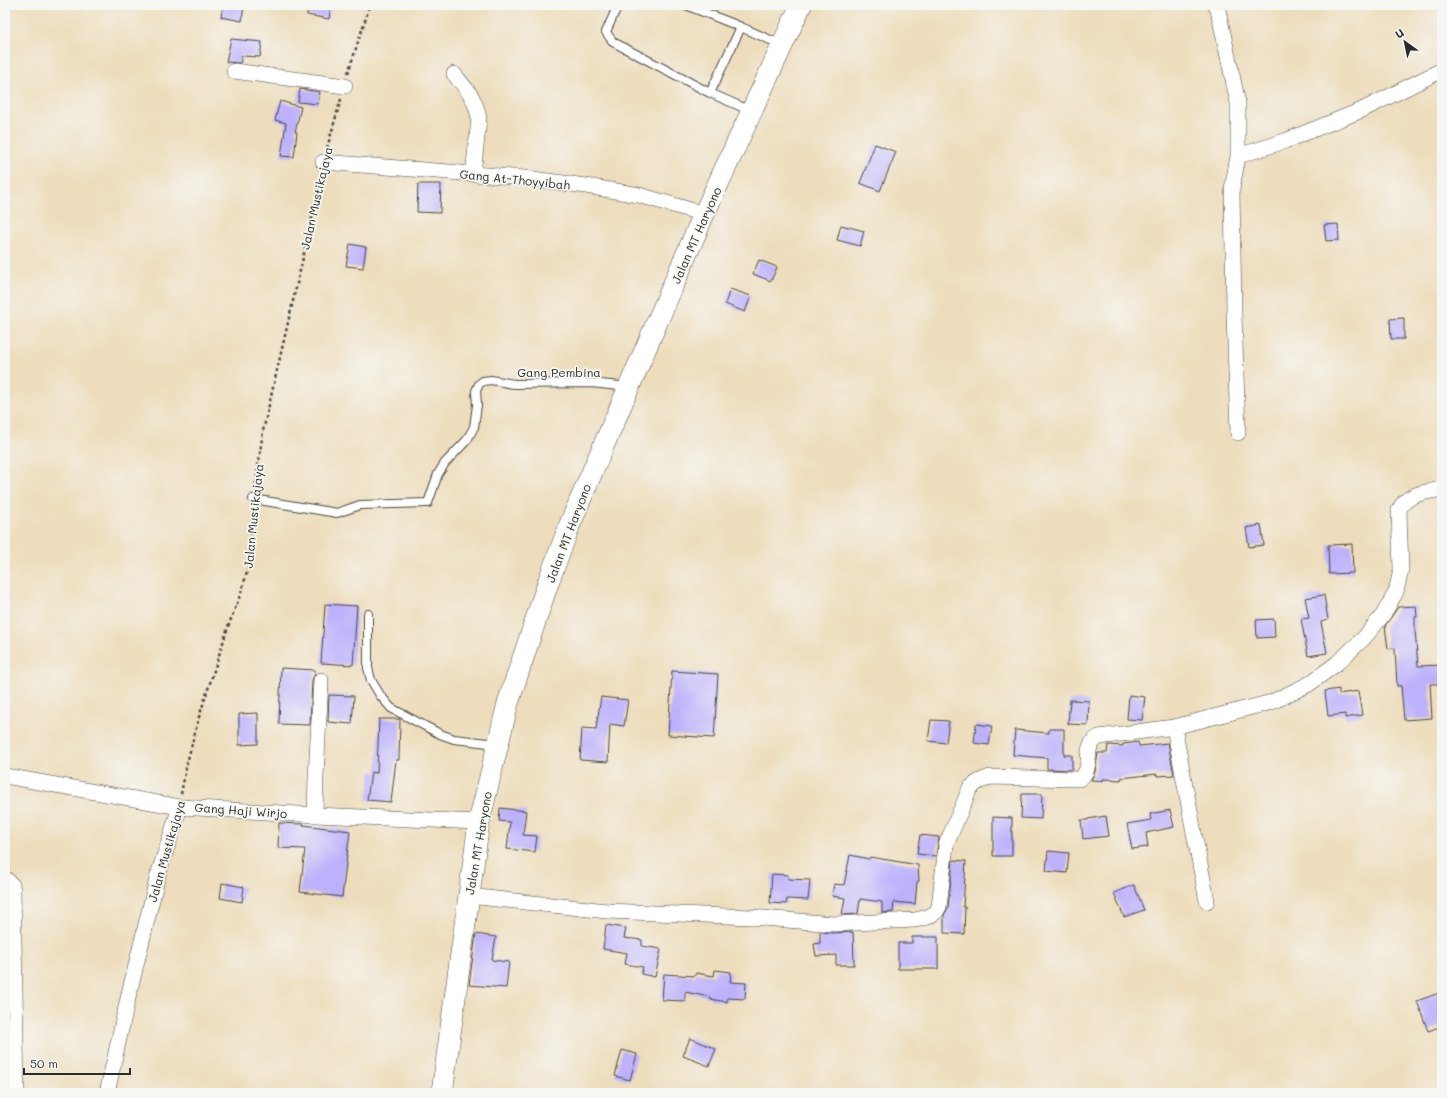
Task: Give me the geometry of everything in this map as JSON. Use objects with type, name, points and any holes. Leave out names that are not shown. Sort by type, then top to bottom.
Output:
[{"type":"main road","name":"Jalan MT Haryono","points":[[442,1093],[479,822],[508,703],[550,580],[582,497],[704,214],[801,5]]},
{"type":"street","points":[[1215,5],[1218,10],[1238,103],[1238,156],[1232,189],[1238,433]]},
{"type":"street","points":[[1238,156],[1285,141],[1362,110],[1442,70]]},
{"type":"street","points":[[234,71],[345,86]]},
{"type":"street","points":[[454,74],[474,99],[478,111],[479,119],[473,174]]},
{"type":"street","name":"Gang At-Thoyyibah","points":[[323,162],[525,178],[626,192],[663,201],[704,214]]},
{"type":"street","points":[[469,896],[607,911],[751,918],[834,924],[915,920],[928,917],[936,912],[939,907],[946,845],[970,788],[978,782],[990,777],[1078,778],[1083,776],[1086,772],[1092,740],[1099,737],[1174,728],[1272,702],[1309,684],[1336,664],[1364,638],[1382,615],[1396,592],[1401,570],[1399,510],[1402,504],[1416,494],[1442,489]]},
{"type":"street","points":[[315,815],[321,680]]},
{"type":"street","points":[[1174,728],[1207,901]]},
{"type":"street","name":"Gang Haji Wirjo","points":[[5,776],[180,806],[315,815],[479,822]]},
{"type":"street","name":"Jalan Mustikajaya","points":[[107,1093],[126,1004],[158,875],[180,806]]},
{"type":"street","points":[[5,878],[12,885],[13,891],[10,1047],[11,1064],[17,1093]]},
{"type":"lane","points":[[618,5],[606,32],[613,42],[710,93],[751,111]]},
{"type":"lane","points":[[686,5],[782,45]]},
{"type":"lane","points":[[710,93],[741,27]]},
{"type":"lane","name":"Gang Pembina","points":[[254,499],[336,513],[360,504],[428,503],[438,474],[445,463],[467,440],[474,427],[477,405],[476,391],[479,384],[483,381],[491,380],[514,384],[591,383],[630,387]]},
{"type":"lane","points":[[368,614],[368,668],[371,680],[380,695],[391,708],[440,734],[454,739],[498,744]]},
{"type":"path","name":"Jalan Mustikajaya","points":[[180,806],[187,763],[199,717],[249,566],[254,499],[263,431],[333,122],[370,5]]},
{"type":"building","points":[[223,5],[244,5],[242,21],[221,17]]},
{"type":"building","points":[[308,5],[331,5],[329,19],[307,15]]},
{"type":"building","points":[[231,39],[262,42],[260,57],[242,56],[240,63],[226,62]]},
{"type":"building","points":[[300,89],[320,92],[318,104],[298,102]]},
{"type":"building","points":[[280,101],[301,107],[295,132],[297,132],[294,157],[281,156],[286,123],[275,120]]},
{"type":"building","points":[[875,144],[896,152],[880,191],[860,183]]},
{"type":"building","points":[[418,184],[441,184],[440,213],[417,212]]},
{"type":"building","points":[[1338,224],[1339,240],[1326,241],[1324,225]]},
{"type":"building","points":[[841,225],[864,231],[860,246],[837,240]]},
{"type":"building","points":[[350,244],[366,247],[363,268],[346,266]]},
{"type":"building","points":[[759,260],[777,267],[771,281],[753,274]]},
{"type":"building","points":[[730,289],[751,296],[745,312],[725,304]]},
{"type":"building","points":[[1404,318],[1404,339],[1391,339],[1390,319]]},
{"type":"building","points":[[1261,525],[1264,545],[1249,547],[1246,528]]},
{"type":"building","points":[[1352,544],[1353,573],[1329,574],[1328,545]]},
{"type":"building","points":[[1324,595],[1328,620],[1321,622],[1327,653],[1308,656],[1301,619],[1309,618],[1305,598]]},
{"type":"building","points":[[325,604],[357,606],[353,665],[321,663]]},
{"type":"building","points":[[1416,606],[1417,617],[1415,617],[1415,631],[1418,666],[1442,665],[1442,684],[1430,684],[1432,718],[1404,720],[1401,686],[1397,686],[1395,648],[1388,649],[1385,626],[1398,607]]},
{"type":"building","points":[[1274,619],[1275,637],[1257,638],[1256,620]]},
{"type":"building","points":[[281,668],[315,670],[312,680],[310,725],[279,724]]},
{"type":"building","points":[[672,671],[718,674],[714,738],[668,735]]},
{"type":"building","points":[[1339,689],[1339,694],[1358,691],[1362,715],[1345,718],[1345,714],[1328,716],[1325,691]]},
{"type":"building","points":[[329,695],[354,696],[352,724],[328,722]]},
{"type":"building","points":[[1129,695],[1145,697],[1142,720],[1127,719]]},
{"type":"building","points":[[601,697],[628,700],[624,726],[610,724],[608,762],[580,760],[582,728],[596,729]]},
{"type":"building","points":[[1070,700],[1089,701],[1088,725],[1068,724]]},
{"type":"building","points":[[258,713],[258,744],[239,745],[239,714]]},
{"type":"building","points":[[379,719],[400,719],[399,760],[396,760],[391,802],[367,800],[371,772],[377,773]]},
{"type":"building","points":[[931,720],[949,721],[946,743],[928,741]]},
{"type":"building","points":[[976,724],[992,726],[989,745],[974,743]]},
{"type":"building","points":[[1049,729],[1064,729],[1064,755],[1072,755],[1072,770],[1047,769],[1047,758],[1013,755],[1015,730],[1049,733]]},
{"type":"building","points":[[1138,742],[1139,746],[1168,743],[1174,775],[1157,776],[1157,774],[1121,778],[1121,780],[1091,780],[1095,772],[1098,753],[1107,753],[1108,745],[1123,746],[1123,744]]},
{"type":"building","points":[[1022,794],[1042,794],[1041,819],[1021,818]]},
{"type":"building","points":[[500,808],[526,811],[523,835],[537,836],[535,852],[507,849],[510,822],[499,821]]},
{"type":"building","points":[[1170,810],[1174,827],[1146,833],[1148,847],[1132,849],[1127,824],[1151,820],[1150,814]]},
{"type":"building","points":[[1106,816],[1109,836],[1083,839],[1081,820]]},
{"type":"building","points":[[993,817],[1012,818],[1012,856],[993,856]]},
{"type":"building","points":[[279,823],[304,824],[303,825],[350,831],[342,897],[300,892],[305,849],[278,848]]},
{"type":"building","points":[[920,835],[939,837],[936,856],[917,854]]},
{"type":"building","points":[[1048,851],[1069,853],[1067,873],[1046,871]]},
{"type":"building","points":[[850,855],[918,865],[919,881],[917,882],[915,904],[894,902],[893,912],[882,913],[882,902],[860,899],[858,914],[842,915],[845,898],[832,896],[834,884],[844,885]]},
{"type":"building","points":[[953,860],[966,861],[963,907],[965,907],[964,934],[944,933],[944,915],[948,908]]},
{"type":"building","points":[[772,874],[788,875],[788,879],[810,880],[808,900],[787,899],[786,904],[770,903]]},
{"type":"building","points":[[222,883],[244,887],[242,902],[220,898]]},
{"type":"building","points":[[1134,885],[1144,910],[1124,917],[1114,893]]},
{"type":"building","points":[[606,925],[626,928],[624,938],[642,940],[642,946],[661,949],[655,977],[641,974],[643,967],[625,964],[627,953],[603,949]]},
{"type":"building","points":[[820,932],[853,932],[854,965],[836,965],[836,955],[816,956],[814,944],[820,943]]},
{"type":"building","points":[[476,934],[496,937],[492,960],[509,962],[506,988],[469,985]]},
{"type":"building","points":[[912,937],[938,937],[938,969],[898,969],[898,943],[912,943]]},
{"type":"building","points":[[715,970],[731,972],[730,982],[746,983],[745,999],[727,998],[727,1002],[685,992],[685,1001],[662,1000],[664,974],[695,976],[696,973],[714,976]]},
{"type":"building","points":[[1439,993],[1442,1002],[1442,1026],[1428,1031],[1417,1001]]},
{"type":"building","points":[[690,1038],[716,1049],[709,1066],[683,1056]]},
{"type":"building","points":[[622,1050],[637,1054],[630,1080],[615,1076]]}]
